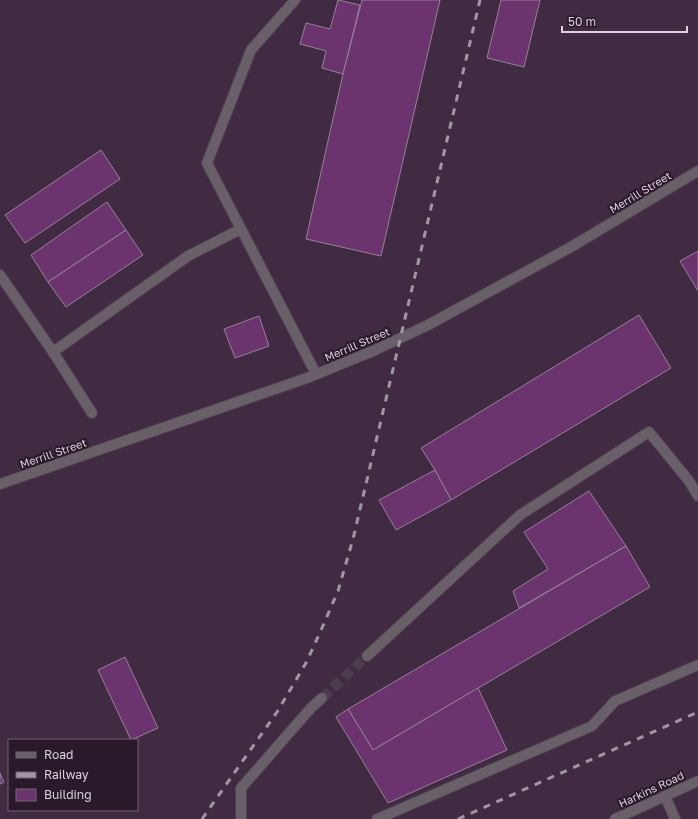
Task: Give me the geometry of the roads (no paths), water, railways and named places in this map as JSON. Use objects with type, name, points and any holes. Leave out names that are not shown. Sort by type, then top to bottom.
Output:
[{"type":"street","points":[[295,0],[251,50],[207,163],[316,374]]},
{"type":"street","name":"Merrill Street","points":[[0,484],[316,374],[373,351],[428,325],[571,247],[698,171]]},
{"type":"street","points":[[53,352],[188,256],[241,229]]},
{"type":"street","points":[[0,275],[53,352],[92,413]]},
{"type":"street","points":[[367,656],[520,515],[649,432],[689,482],[698,496]]},
{"type":"street","points":[[378,819],[592,726],[615,701],[698,665]]},
{"type":"street","points":[[241,819],[241,788],[311,708],[322,698]]},
{"type":"street","name":"Harkins Road","points":[[615,819],[698,781]]},
{"type":"street","points":[[665,796],[675,819]]},
{"type":"tunnel","points":[[322,698],[367,656]]},
{"type":"railway","points":[[202,819],[277,712],[306,663],[338,591],[353,539],[480,0]]},
{"type":"railway","points":[[458,819],[698,712]]}]
